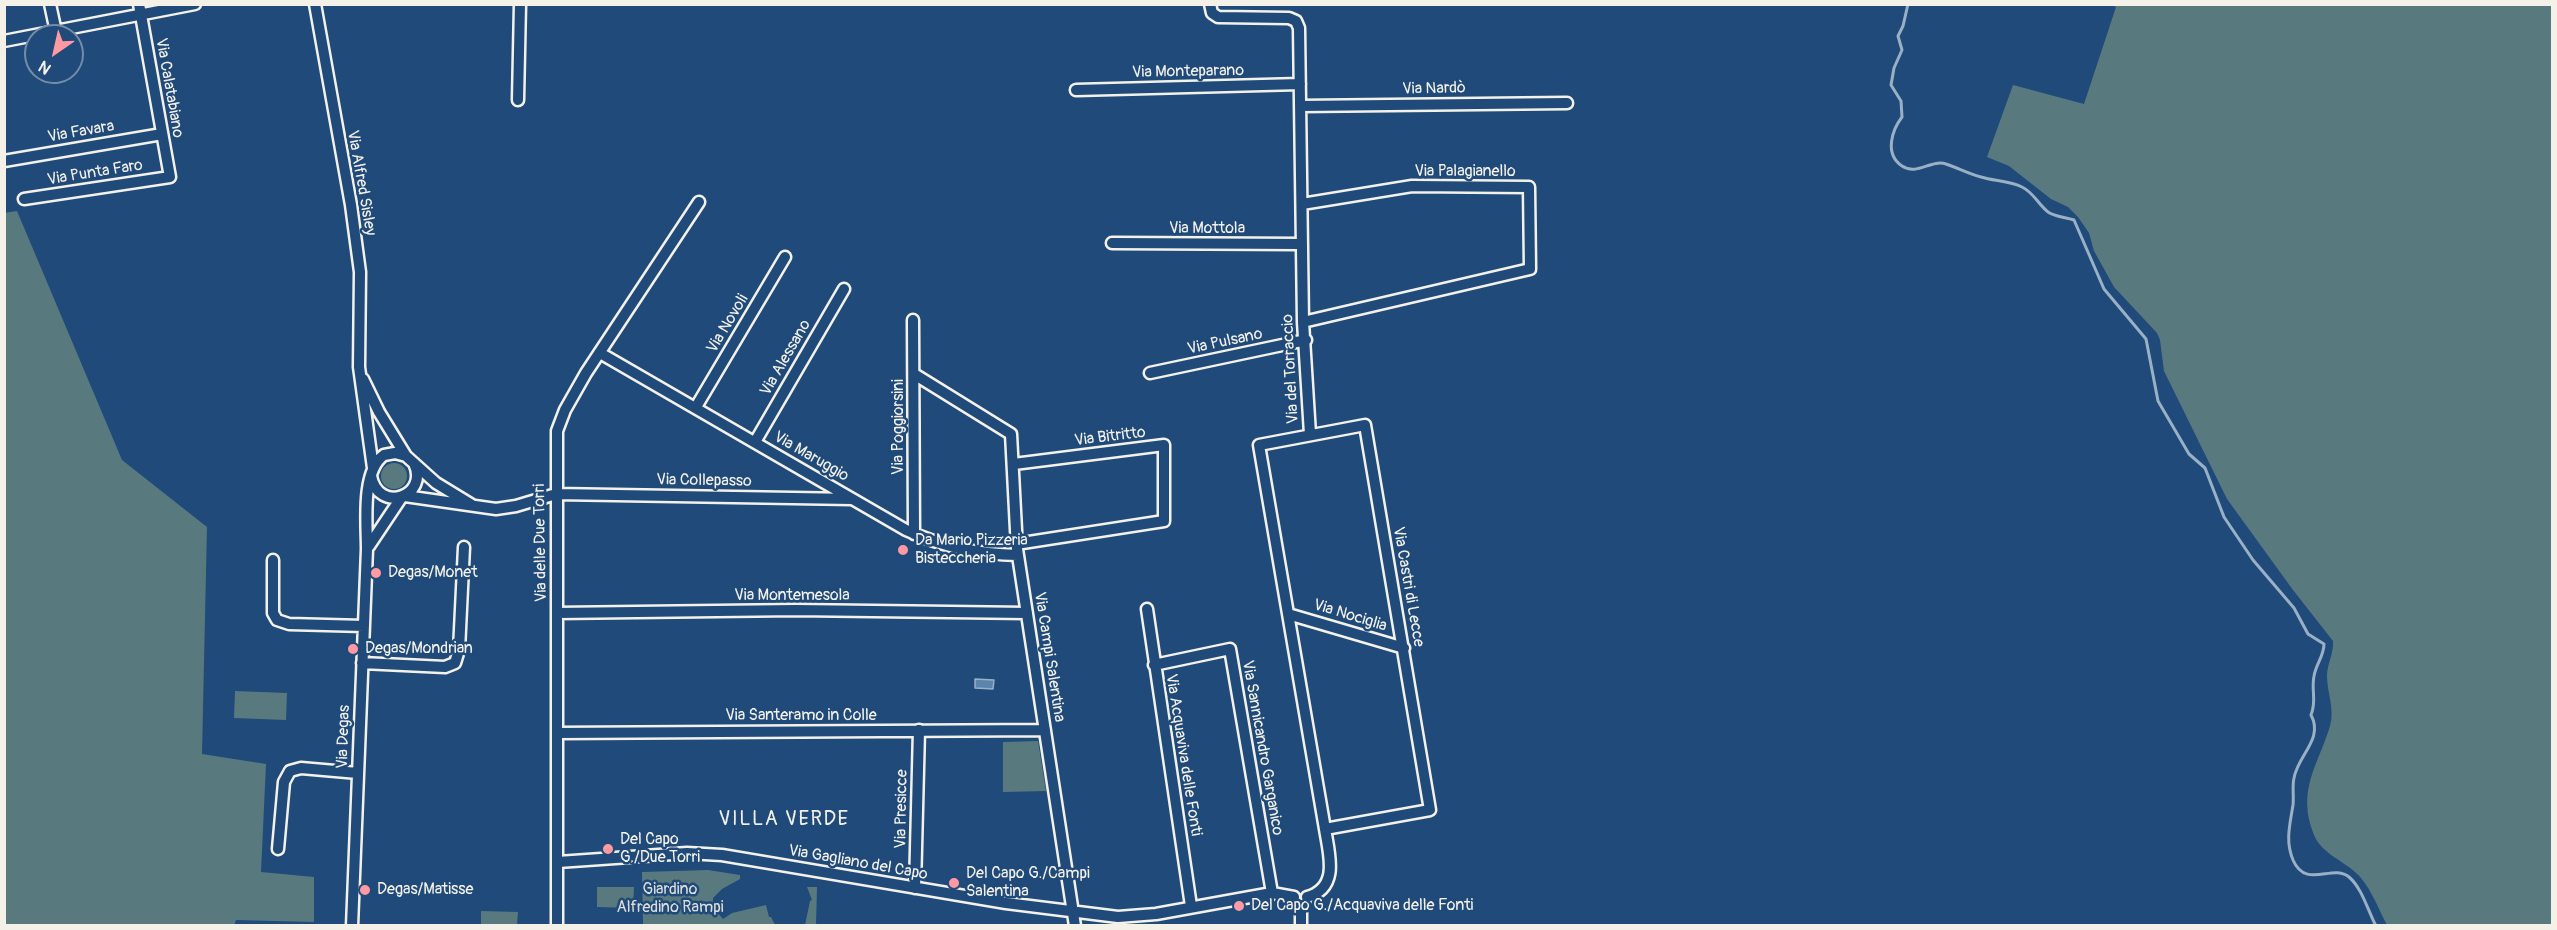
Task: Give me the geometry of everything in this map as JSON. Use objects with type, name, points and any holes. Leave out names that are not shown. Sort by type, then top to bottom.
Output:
[{"type":"street","points":[[51,4],[55,24]]},
{"type":"street","points":[[84,25],[140,10],[195,4]]},
{"type":"street","name":"Via Alfred Sisley","points":[[315,4],[351,205],[360,272],[359,367]]},
{"type":"street","points":[[518,100],[520,4]]},
{"type":"street","name":"Via del Torraccio","points":[[1210,4],[1212,13],[1221,17],[1289,18],[1296,21],[1299,28],[1303,322],[1306,340],[1310,434],[1259,445],[1331,874],[1319,891],[1304,901]]},
{"type":"street","name":"Via Calatabiano","points":[[140,10],[170,177]]},
{"type":"street","points":[[4,41],[24,38]]},
{"type":"street","name":"Via Monteparano","points":[[1076,90],[1300,84]]},
{"type":"street","name":"Via Nardò","points":[[1301,106],[1567,103]]},
{"type":"street","name":"Via Favara","points":[[4,161],[162,134]]},
{"type":"street","name":"Via Punta Faro","points":[[24,199],[170,177]]},
{"type":"street","name":"Via Palagianello","points":[[1302,204],[1412,186],[1529,187],[1530,269],[1303,322]]},
{"type":"street","name":"Via delle Due Torri","points":[[557,926],[556,443],[558,424],[568,403],[699,202]]},
{"type":"street","name":"Via Mottola","points":[[1112,243],[1302,244]]},
{"type":"street","name":"Via Novoli","points":[[696,407],[785,257]]},
{"type":"street","name":"Via Alessano","points":[[755,442],[844,289]]},
{"type":"street","name":"Via Poggiorsini","points":[[913,320],[914,534]]},
{"type":"street","name":"Via Pulsano","points":[[1150,373],[1306,340]]},
{"type":"street","name":"Via Maruggio","points":[[600,353],[914,534],[968,552],[1017,549]]},
{"type":"street","points":[[359,367],[375,405],[410,459],[417,477],[414,486],[403,497],[367,549]]},
{"type":"street","name":"Via Degas","points":[[352,926],[367,504],[372,472],[359,367]]},
{"type":"street","name":"Via Campi Salentina","points":[[914,374],[1011,434],[1017,549],[1075,926]]},
{"type":"street","name":"Via Castri di Lecce","points":[[1310,434],[1365,425],[1430,810],[1324,829]]},
{"type":"street","name":"Via Bitritto","points":[[1014,464],[1164,445],[1164,521],[1017,549]]},
{"type":"street","points":[[472,505],[436,483],[410,459],[394,453],[384,455],[372,472],[374,484],[381,493],[390,498],[403,497],[503,509],[556,494]]},
{"type":"street","name":"Via Collepasso","points":[[556,494],[852,499]]},
{"type":"street","points":[[362,663],[447,667],[455,663],[459,652],[464,547]]},
{"type":"street","points":[[273,560],[273,611],[277,620],[286,624],[364,626]]},
{"type":"street","name":"Via Acquaviva delle Fonti","points":[[1147,609],[1191,906]]},
{"type":"street","name":"Via Montemesola","points":[[557,613],[796,610],[1027,613]]},
{"type":"street","name":"Via Nociglia","points":[[1288,614],[1404,648]]},
{"type":"street","name":"Via Sannicandro Garganico","points":[[1154,665],[1230,649],[1272,893]]},
{"type":"street","name":"Via Presicce","points":[[915,888],[919,730]]},
{"type":"street","name":"Via Santeramo in Colle","points":[[557,733],[1045,730]]},
{"type":"street","points":[[278,849],[284,782],[290,771],[300,768],[358,773]]},
{"type":"street","name":"Via Gagliano del Capo","points":[[558,862],[687,853],[722,855],[915,888],[1118,917],[1156,914],[1272,893],[1294,897],[1294,902],[1304,901]]},
{"type":"street","points":[[1301,926],[1304,901]]},
{"type":"green space","points":[[2111,5],[2552,5],[2552,925],[2387,925],[2361,878],[2318,842],[2309,819],[2308,791],[2331,720],[2327,676],[2333,641],[2227,499],[2164,371],[2157,333],[2114,287],[2094,251],[2089,233],[2078,217],[2068,207],[2051,199],[2009,166],[1987,157],[2013,85],[2084,104],[2116,7]]},
{"type":"green space","points":[[17,211],[122,460],[207,527],[202,754],[266,764],[261,872],[314,877],[314,922],[236,920],[234,926],[5,925],[4,213]]},
{"type":"green space","points":[[394,463],[403,467],[407,476],[403,485],[394,489],[385,485],[381,476],[385,467]]},
{"type":"green space","points":[[235,691],[287,693],[286,720],[234,718]]},
{"type":"green space","points":[[1038,741],[1046,791],[1003,792],[1003,742]]},
{"type":"green space","name":"Giardino Alfredino Rampi","points":[[708,870],[740,875],[740,879],[722,889],[713,898],[713,907],[723,919],[732,913],[766,905],[769,917],[775,925],[643,925],[642,872]]},
{"type":"green space","points":[[597,887],[634,887],[633,908],[597,907]]},
{"type":"green space","points":[[807,887],[817,887],[816,925],[805,925],[812,900]]},
{"type":"green space","points":[[481,911],[518,912],[517,925],[481,925]]},
{"type":"water","points":[[975,679],[994,680],[993,689],[975,688]]},
{"type":"waterway","points":[[1908,4],[1898,36],[1902,50],[1894,68],[1891,85],[1901,101],[1902,117],[1895,128],[1891,149],[1896,161],[1908,169],[1946,164],[1977,176],[2017,185],[2026,189],[2048,212],[2074,220],[2104,289],[2146,339],[2158,401],[2189,454],[2205,468],[2224,517],[2253,560],[2294,608],[2308,634],[2324,644],[2313,681],[2314,705],[2311,715],[2314,732],[2293,781],[2289,846],[2298,869],[2305,873],[2312,875],[2343,873],[2349,877],[2361,893],[2376,926]]},
{"type":"place","name":"Da Mario Pizzeria Bisteccheria","points":[[903,550]]},
{"type":"place","name":"Degas/Monet","points":[[376,573]]},
{"type":"place","name":"Degas/Mondrian","points":[[353,649]]},
{"type":"place","name":"Del Capo G./Due Torri","points":[[608,849]]},
{"type":"place","name":"Del Capo G./Campi Salentina","points":[[954,883]]},
{"type":"place","name":"Degas/Matisse","points":[[365,890]]},
{"type":"place","name":"Del Capo G./Acquaviva delle Fonti","points":[[1239,906]]},
{"type":"district","name":"VILLA VERDE","points":[[784,820]]}]
